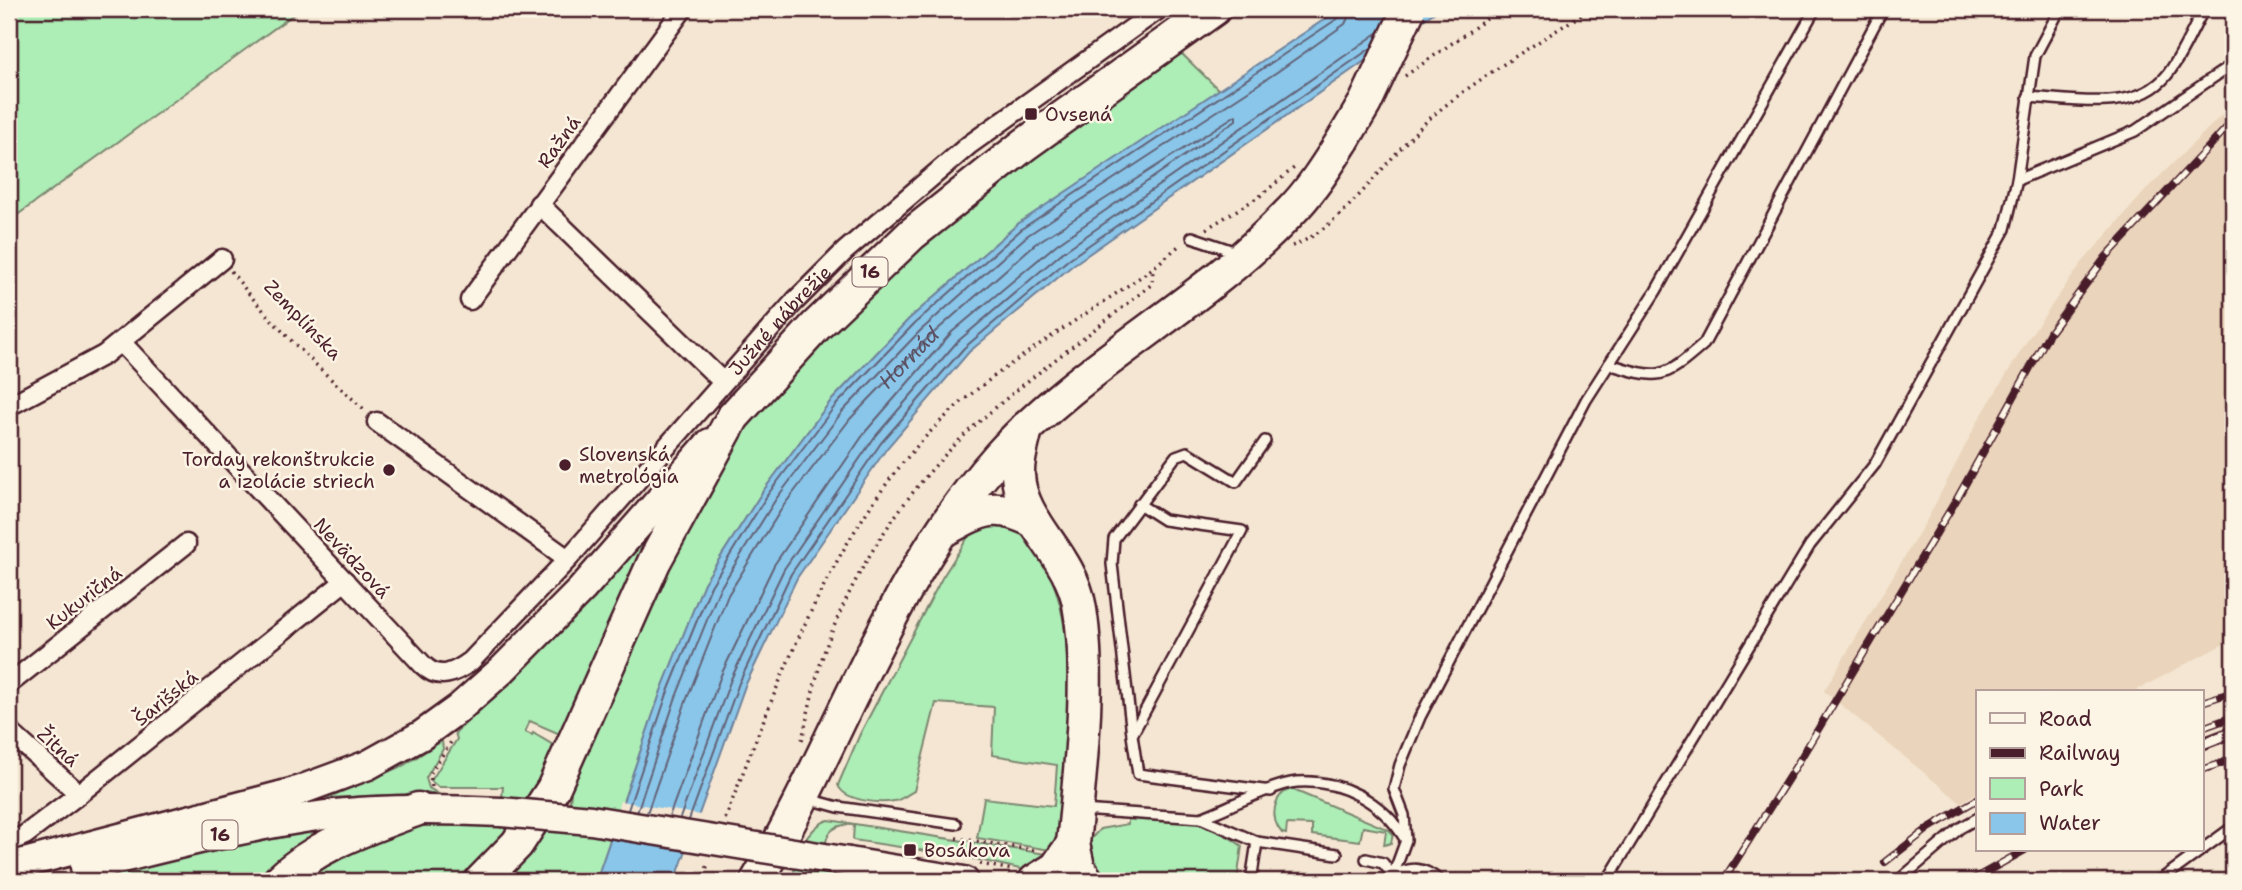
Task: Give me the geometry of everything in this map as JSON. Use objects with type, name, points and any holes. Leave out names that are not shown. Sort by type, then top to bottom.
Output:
[{"type":"highway","name":"Južné nábrežie","points":[[733,417],[816,326],[912,234],[1178,22],[1214,9]]},
{"type":"highway","points":[[757,881],[804,797],[880,638],[941,531],[976,482],[1026,428],[1096,370],[1244,256],[1305,196],[1365,103],[1409,9]]},
{"type":"highway","points":[[481,881],[517,844],[553,789],[654,562],[733,417]]},
{"type":"highway","points":[[1026,428],[1018,474],[1022,494],[1035,522],[1066,567],[1082,619],[1084,674],[1073,844],[1078,867],[1087,881]]},
{"type":"highway","points":[[941,531],[968,516],[993,508],[1015,511],[1035,522]]},
{"type":"highway","points":[[279,881],[302,861],[325,847],[429,800]]},
{"type":"highway","points":[[1038,866],[1056,868],[1073,844]]},
{"type":"main road","name":"Južné nábrežie","points":[[9,867],[295,792],[347,774],[387,756],[439,725],[502,670],[582,589],[733,417]]},
{"type":"main road","name":"16","points":[[24,881],[273,823],[429,800],[501,812],[603,822],[964,881]]},
{"type":"street","name":"Ražná","points":[[470,300],[682,9]]},
{"type":"street","name":"Južné nábrežie","points":[[440,675],[452,673],[471,661],[568,559],[794,301],[904,199],[992,128],[1159,9]]},
{"type":"street","points":[[539,204],[722,381]]},
{"type":"street","points":[[9,406],[104,355],[222,259]]},
{"type":"street","name":"Nevädzová","points":[[121,342],[423,665],[440,675]]},
{"type":"street","points":[[377,422],[568,559]]},
{"type":"street","name":"Kukuričná","points":[[9,684],[186,544]]},
{"type":"street","name":"Šarišská","points":[[9,842],[25,835],[79,794],[345,581]]},
{"type":"street","name":"Žitná","points":[[9,732],[79,794]]},
{"type":"lane","points":[[1392,879],[1406,840],[1404,815],[1394,789],[1420,717],[1580,413],[1656,291],[1815,9]]},
{"type":"lane","points":[[1609,364],[1649,377],[1678,367],[1704,344],[1883,9]]},
{"type":"lane","points":[[1607,881],[1810,545],[1875,464],[2005,229],[2017,180],[2035,56],[2060,9]]},
{"type":"lane","points":[[2028,97],[2110,101],[2151,90],[2166,75],[2204,9]]},
{"type":"lane","points":[[2017,180],[2136,131],[2233,64]]},
{"type":"lane","points":[[1192,237],[1222,245],[1244,256]]},
{"type":"lane","points":[[1265,441],[1236,482],[1186,452],[1176,456],[1114,539],[1112,564],[1138,774],[1271,791]]},
{"type":"lane","points":[[1132,735],[1242,531],[1164,520],[1139,504]]},
{"type":"lane","points":[[2204,743],[2233,732]]},
{"type":"lane","points":[[1201,818],[1294,782],[1329,783],[1392,817],[1406,840]]},
{"type":"lane","points":[[804,797],[838,807],[956,824]]},
{"type":"lane","points":[[1076,810],[1201,818],[1257,842],[1337,854]]},
{"type":"lane","points":[[1898,881],[1960,828],[1976,819]]},
{"type":"lane","points":[[2204,848],[2233,827]]},
{"type":"lane","points":[[1251,881],[1257,842]]},
{"type":"lane","points":[[2160,881],[2199,852]]},
{"type":"lane","points":[[1366,859],[1383,863],[1392,879]]},
{"type":"lane","points":[[1392,879],[1408,868],[1429,871],[1440,881]]},
{"type":"path","points":[[1410,72],[1501,9]]},
{"type":"path","points":[[1283,249],[1309,240],[1339,215],[1384,164],[1436,113],[1590,9]]},
{"type":"path","points":[[721,831],[803,625],[867,514],[902,466],[940,423],[970,395],[1122,290],[1192,237]]},
{"type":"path","name":"Zemplínska","points":[[222,259],[248,294],[314,364],[377,422]]},
{"type":"path","points":[[429,800],[429,778],[451,742],[448,737]]},
{"type":"path","points":[[948,836],[1038,866]]},
{"type":"path","points":[[701,881],[711,856]]},
{"type":"shaded area","points":[[2233,104],[2233,639],[2137,690],[1976,690],[1976,793],[1961,803],[1824,691],[1928,518],[1978,421],[2030,336],[2081,264],[2147,189]]},
{"type":"green space","points":[[9,9],[301,9],[9,221]]},
{"type":"green space","points":[[1178,50],[1220,91],[1019,223],[909,319],[830,402],[763,491],[704,583],[661,691],[596,881],[498,881],[543,828],[566,830],[571,794],[560,793],[645,597],[735,439],[772,391],[932,231]]},
{"type":"green space","points":[[664,513],[562,735],[530,721],[525,732],[532,735],[533,733],[558,748],[524,814],[476,866],[450,881],[288,881],[305,867],[418,826],[499,824],[503,787],[438,787],[431,781],[457,739],[455,733],[516,678]]},
{"type":"green space","points":[[995,521],[1020,531],[1034,546],[1054,586],[1063,620],[1068,657],[1067,734],[1058,843],[1050,850],[977,838],[984,798],[1054,806],[1057,765],[992,755],[994,707],[936,703],[914,791],[902,798],[888,802],[863,800],[847,795],[838,785],[860,734],[942,578],[970,534],[979,526]]},
{"type":"green space","points":[[442,741],[443,749],[426,778],[429,788],[437,793],[327,798],[404,765]]},
{"type":"green space","points":[[1291,789],[1389,830],[1393,834],[1391,843],[1384,845],[1386,831],[1363,827],[1360,841],[1312,835],[1312,825],[1287,824],[1286,834],[1282,833],[1275,821],[1275,808],[1280,796]]},
{"type":"green space","points":[[1128,812],[1201,818],[1242,846],[1237,881],[1100,879],[1092,872],[1087,843],[1100,829],[1128,824]]},
{"type":"green space","points":[[829,820],[1046,854],[1048,857],[1030,869],[1020,869],[966,857],[853,840],[854,825],[844,825],[836,827],[827,837],[821,870],[892,881],[796,881],[795,864],[802,845],[815,829]]},
{"type":"green space","points":[[340,824],[259,881],[74,881]]},
{"type":"water","name":"Hornád","points":[[1340,9],[1439,9],[1073,265],[969,352],[887,448],[797,578],[745,686],[675,881],[596,881],[661,691],[704,583],[763,491],[830,402],[909,319],[1019,223]]},
{"type":"pier","points":[[620,801],[701,815],[690,848],[608,835]]},
{"type":"railway","points":[[1723,881],[1796,766],[1958,497],[2050,332],[2106,257],[2233,121]]},
{"type":"railway","points":[[2204,701],[2233,692]]},
{"type":"railway","points":[[2204,727],[2233,717]]},
{"type":"railway","points":[[2204,769],[2233,759]]},
{"type":"railway","points":[[1885,862],[1929,828],[1976,800]]},
{"type":"railway","points":[[1970,881],[2021,852]]},
{"type":"place","name":"Ovsená","points":[[1031,114]]},
{"type":"place","name":"Slovenská metrológia","points":[[565,465]]},
{"type":"place","name":"Torday rekonštrukcie a izolácie striech","points":[[389,470]]},
{"type":"place","name":"Bosákova","points":[[910,850]]}]
